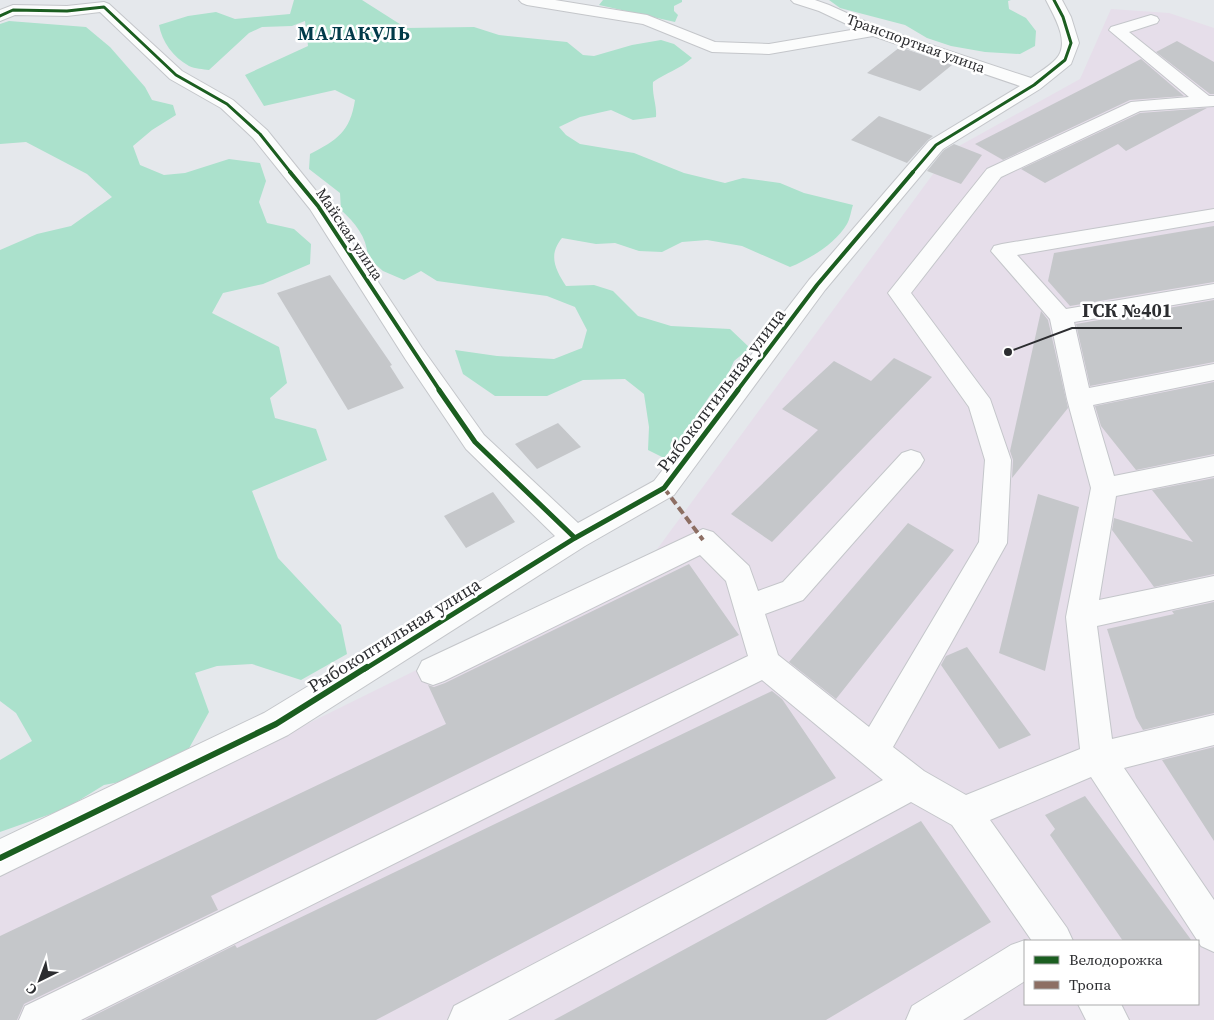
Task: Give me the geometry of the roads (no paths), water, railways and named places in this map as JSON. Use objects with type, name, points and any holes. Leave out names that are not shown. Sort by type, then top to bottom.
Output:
[{"type":"street","points":[[527,0],[647,20],[712,47],[769,49],[874,31]]},
{"type":"street","name":"Транспортная улица","points":[[799,0],[833,6],[874,31],[1034,85]]},
{"type":"street","name":"Рыбокоптильная улица","points":[[0,858],[276,724],[575,538],[664,488],[817,285],[936,146],[1034,85],[1065,60],[1071,43],[1063,17],[1054,0]]},
{"type":"street","name":"Майская улица","points":[[0,16],[14,10],[67,10],[104,7],[176,75],[227,104],[260,134],[318,206],[414,354],[475,442],[575,538]]},
{"type":"street","points":[[1150,20],[1117,30],[1210,101]]},
{"type":"street","points":[[873,751],[993,543],[998,460],[981,405],[899,294],[994,173],[1137,106],[1210,101]]},
{"type":"street","points":[[1210,922],[1098,758],[1081,617],[1104,488],[1079,399],[1061,317],[1002,251],[1214,215]]},
{"type":"street","points":[[1061,317],[1214,291]]},
{"type":"street","points":[[1079,399],[1214,372]]},
{"type":"street","points":[[749,607],[792,591],[911,460]]},
{"type":"street","points":[[1104,488],[1214,466]]},
{"type":"street","points":[[434,671],[703,540],[739,575],[765,663],[912,783],[964,813],[1053,940]]},
{"type":"street","points":[[1081,617],[1214,588]]},
{"type":"street","points":[[39,1020],[765,663]]},
{"type":"street","points":[[964,813],[1098,758],[1214,730]]},
{"type":"street","points":[[468,1020],[912,783]]},
{"type":"street","points":[[926,1020],[1024,960]]},
{"type":"street","points":[[1099,1005],[1109,1020]]},
{"type":"place","name":"ГСК №401","points":[[1008,352]]},
{"type":"district","name":"МАЛАКУЛЬ","points":[[354,33]]}]
